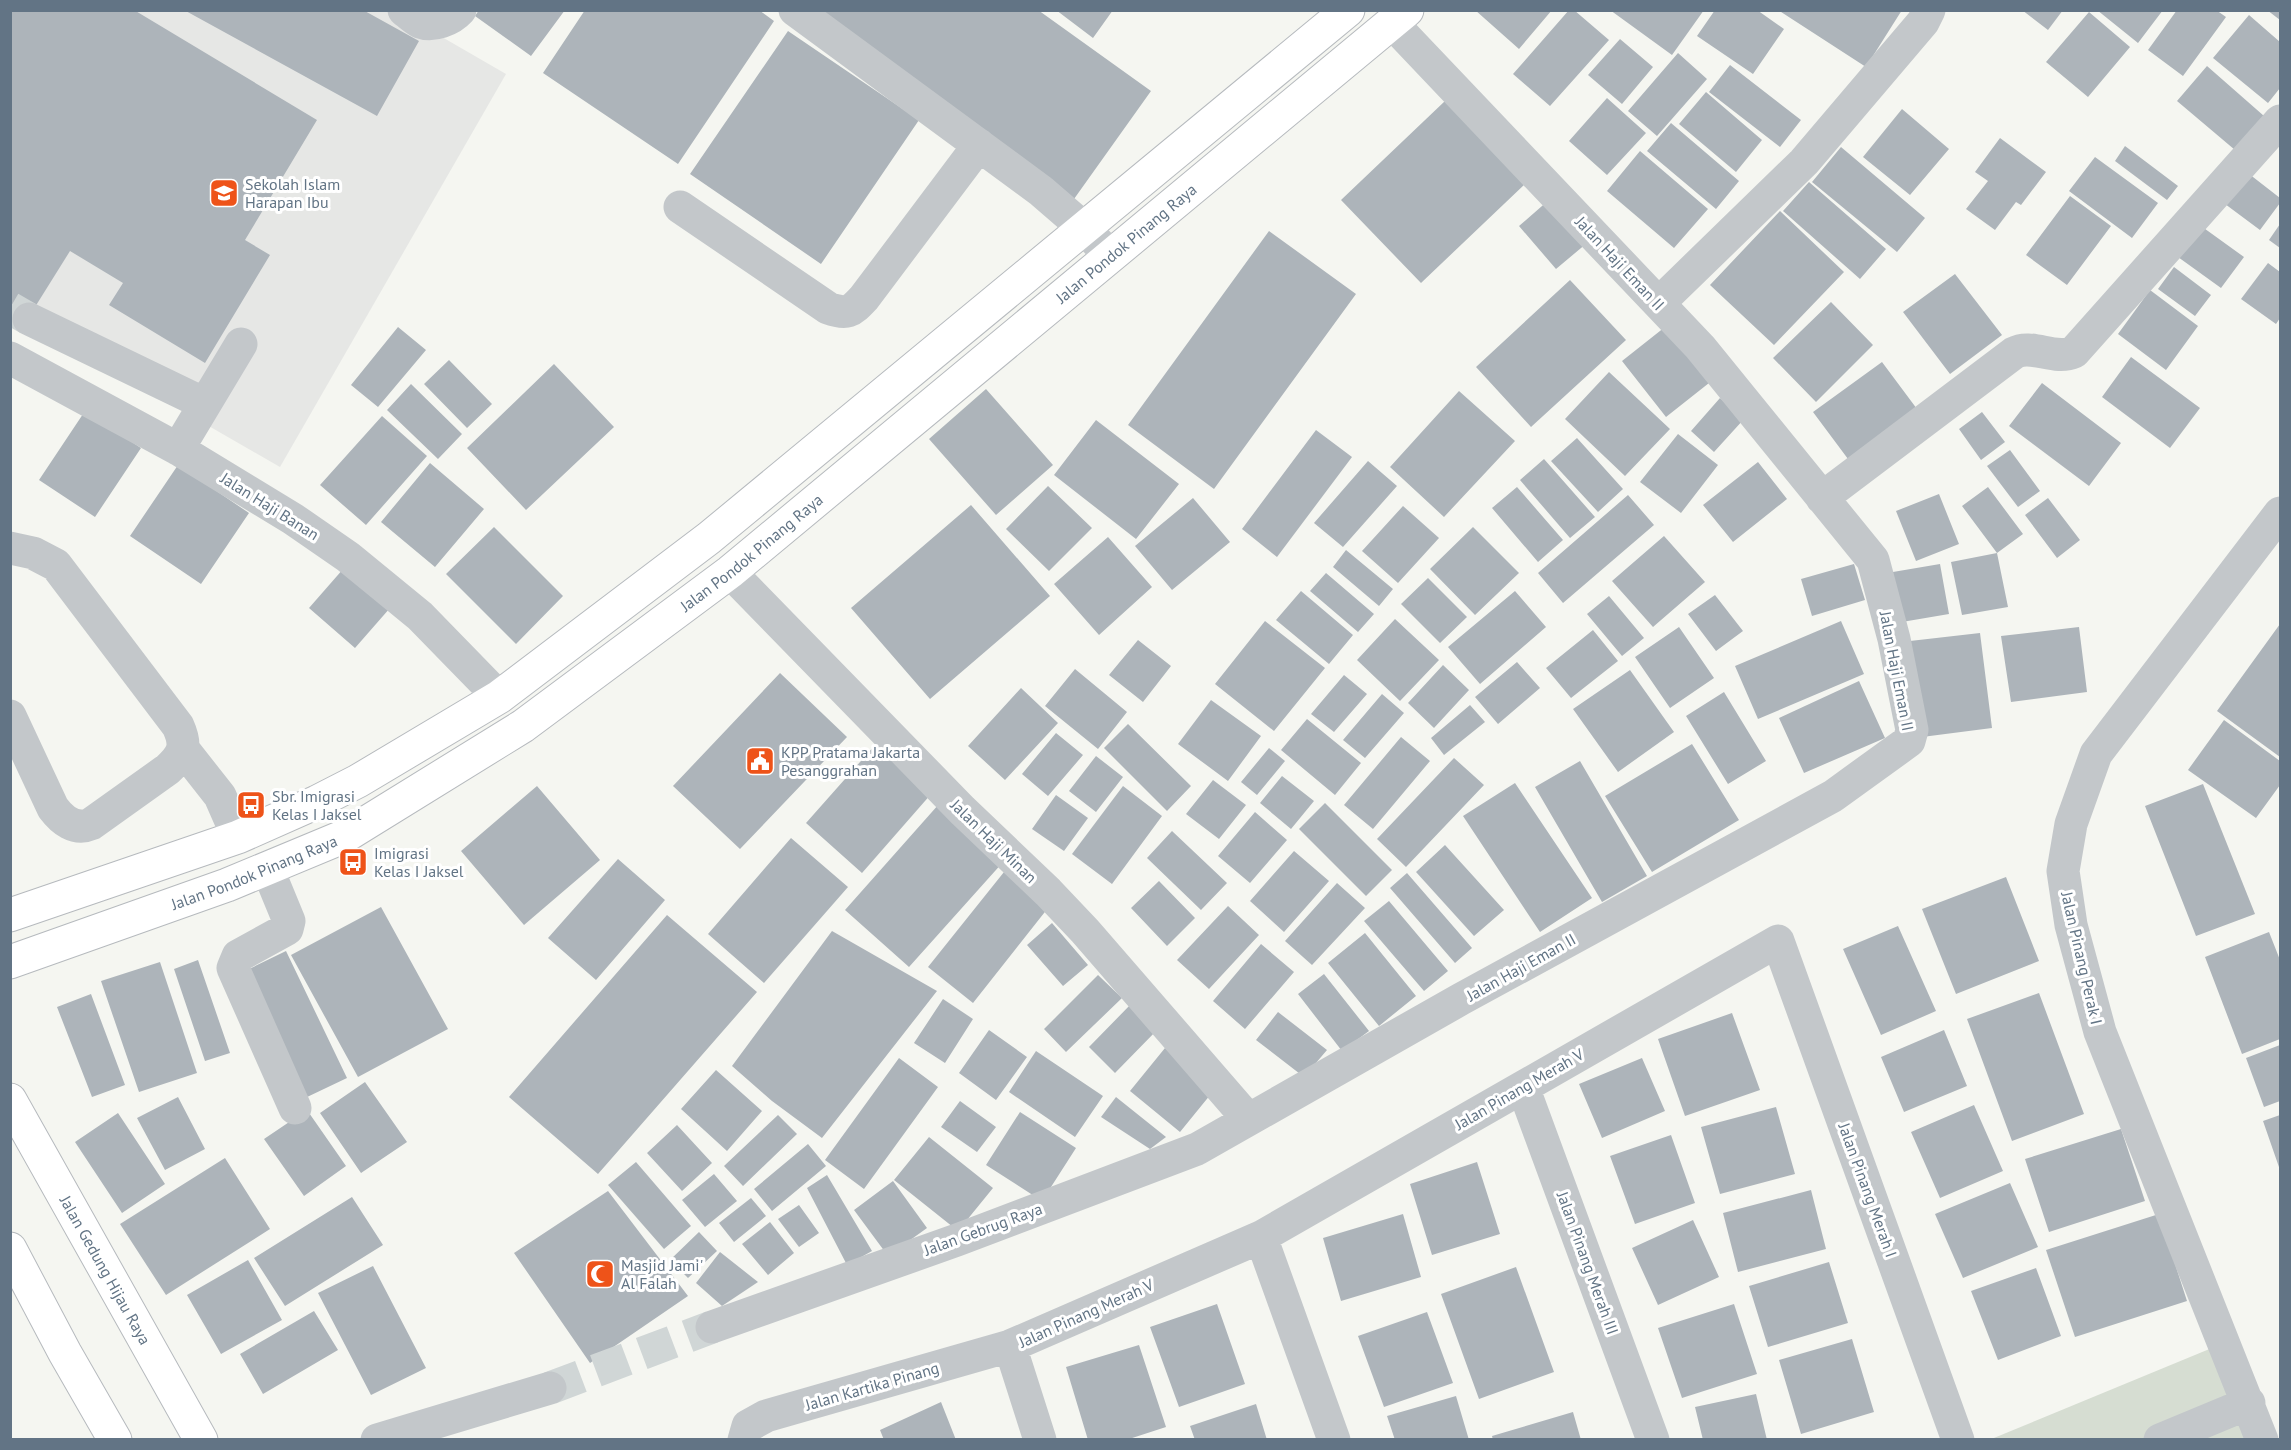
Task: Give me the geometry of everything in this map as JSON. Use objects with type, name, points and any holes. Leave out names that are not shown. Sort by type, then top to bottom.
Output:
[{"type":"main road","points":[[10,915],[238,837],[317,802],[358,781],[499,697],[709,538],[1085,230],[1348,10]]},
{"type":"main road","name":"Jalan Pondok Pinang Raya","points":[[10,962],[268,870],[345,836],[523,726],[730,572],[1400,17]]},
{"type":"main road","name":"Jalan Gedung Hijau Raya","points":[[10,1100],[201,1440]]},
{"type":"main road","points":[[10,1249],[65,1353],[115,1440]]},
{"type":"street","points":[[404,10],[422,23],[442,22],[453,18],[460,10]]},
{"type":"street","points":[[795,10],[1041,191],[1110,256]]},
{"type":"street","points":[[1659,303],[1804,162],[1923,22],[1929,10]]},
{"type":"street","name":"Jalan Haji Eman II","points":[[1248,1119],[1833,796],[1909,741],[1911,730],[1894,639],[1873,560],[1700,347],[1400,17]]},
{"type":"street","points":[[1822,498],[2014,353],[2026,350],[2060,356],[2074,352],[2280,121]]},
{"type":"street","points":[[680,207],[828,308],[840,313],[853,309],[864,298],[979,145]]},
{"type":"street","points":[[30,319],[205,404]]},
{"type":"street","points":[[178,449],[241,344]]},
{"type":"street","name":"Jalan Haji Banan","points":[[10,358],[178,449],[293,519],[348,557],[420,616],[499,697]]},
{"type":"street","name":"Jalan Pinang Perak I","points":[[2262,1440],[2100,1032],[2071,925],[2063,871],[2071,824],[2096,754],[2280,513]]},
{"type":"street","points":[[10,548],[33,553],[56,565],[178,726],[183,738],[183,749],[179,759],[149,783],[91,824],[85,827],[76,826],[60,817],[53,808],[10,716]]},
{"type":"street","name":"Jalan Haji Minan","points":[[730,572],[962,810],[1085,931],[1248,1119]]},
{"type":"street","points":[[183,749],[220,796],[238,837]]},
{"type":"street","points":[[268,870],[289,925],[287,929],[238,956],[233,968],[295,1108]]},
{"type":"street","name":"Jalan Pinang Merah V","points":[[1010,1346],[1260,1237],[1778,941]]},
{"type":"street","name":"Jalan Pinang Merah I","points":[[1778,941],[1958,1440]]},
{"type":"street","name":"Jalan Pinang Merah III","points":[[1523,1087],[1653,1440]]},
{"type":"street","name":"Jalan Gebrug Raya","points":[[712,1327],[957,1240],[1186,1153],[1248,1119]]},
{"type":"street","points":[[1260,1237],[1334,1440]]},
{"type":"street","points":[[1010,1346],[1040,1440]]},
{"type":"street","name":"Jalan Kartika Pinang","points":[[744,1440],[748,1426],[766,1416],[1010,1346]]},
{"type":"street","points":[[377,1440],[550,1388]]},
{"type":"street","points":[[2160,1440],[2249,1403]]},
{"type":"shaded area","name":"Sekolah Islam Harapan Ibu","points":[[11,11],[397,11],[506,74],[280,467],[11,312]]},
{"type":"shaded area","points":[[2224,1343],[2257,1440],[1989,1440]]},
{"type":"building","points":[[10,10],[134,10],[317,120],[245,240],[270,255],[205,363],[109,305],[123,283],[70,251],[30,315],[10,303],[10,220],[12,217],[10,216]]},
{"type":"building","points":[[184,10],[363,10],[419,41],[377,116]]},
{"type":"building","points":[[479,10],[565,10],[531,56],[475,16]]},
{"type":"building","points":[[585,10],[759,10],[774,21],[678,164],[543,73]]},
{"type":"building","points":[[811,10],[1038,10],[1151,91],[1074,199]]},
{"type":"building","points":[[1056,10],[1113,10],[1093,38]]},
{"type":"building","points":[[1475,10],[1552,10],[1519,49]]},
{"type":"building","points":[[1569,10],[1574,10],[1609,40],[1550,106],[1513,74]]},
{"type":"building","points":[[1610,10],[1704,10],[1672,55]]},
{"type":"building","points":[[1715,10],[1757,10],[1784,29],[1753,74],[1697,36]]},
{"type":"building","points":[[1778,10],[1902,10],[1866,67]]},
{"type":"building","points":[[2022,10],[2063,10],[2048,30]]},
{"type":"building","points":[[2097,10],[2163,10],[2138,43]]},
{"type":"building","points":[[2177,10],[2216,10],[2226,17],[2183,76],[2148,50]]},
{"type":"building","points":[[2267,10],[2280,10],[2280,20]]},
{"type":"building","points":[[2089,12],[2130,47],[2088,97],[2046,62]]},
{"type":"building","points":[[2249,15],[2280,42],[2280,88],[2268,103],[2213,58]]},
{"type":"building","points":[[788,31],[919,120],[821,264],[690,174]]},
{"type":"building","points":[[1620,39],[1653,67],[1622,104],[1588,75]]},
{"type":"building","points":[[1678,53],[1707,79],[1657,136],[1628,111]]},
{"type":"building","points":[[1730,65],[1801,120],[1780,147],[1709,92]]},
{"type":"building","points":[[2207,66],[2264,116],[2235,150],[2177,101]]},
{"type":"building","points":[[1706,92],[1762,140],[1736,172],[1679,124]]},
{"type":"building","points":[[1607,98],[1646,133],[1607,175],[1569,141]]},
{"type":"building","points":[[1445,101],[1525,184],[1421,283],[1341,200]]},
{"type":"building","points":[[1902,109],[1949,149],[1910,195],[1863,157]]},
{"type":"building","points":[[1671,123],[1739,181],[1716,209],[1647,151]]},
{"type":"building","points":[[2000,138],[2046,172],[2021,205],[2016,202],[1995,230],[1966,209],[1988,181],[1975,172]]},
{"type":"building","points":[[2125,146],[2178,186],[2167,200],[2115,161]]},
{"type":"building","points":[[1841,147],[1925,218],[1897,252],[1812,182]]},
{"type":"building","points":[[1640,151],[1708,209],[1674,248],[1607,191]]},
{"type":"building","points":[[2095,157],[2158,203],[2132,238],[2069,191]]},
{"type":"building","points":[[2244,170],[2280,198],[2280,203],[2260,230],[2221,201]]},
{"type":"building","points":[[1809,182],[1886,249],[1860,279],[1783,211]]},
{"type":"building","points":[[2070,196],[2111,226],[2067,285],[2026,255]]},
{"type":"building","points":[[1550,199],[1587,243],[1556,269],[1519,226]]},
{"type":"building","points":[[1780,211],[1844,272],[1774,345],[1710,285]]},
{"type":"building","points":[[2280,224],[2280,248],[2269,240]]},
{"type":"building","points":[[2201,226],[2244,257],[2221,288],[2178,257]]},
{"type":"building","points":[[1269,231],[1356,294],[1214,489],[1128,425]]},
{"type":"building","points":[[2268,263],[2280,272],[2280,318],[2276,324],[2241,299]]},
{"type":"building","points":[[2174,267],[2211,295],[2195,316],[2158,289]]},
{"type":"building","points":[[1955,274],[2002,335],[1950,374],[1903,312]]},
{"type":"building","points":[[1570,280],[1626,340],[1531,427],[1476,367]]},
{"type":"building","points":[[2150,290],[2198,326],[2166,370],[2118,334]]},
{"type":"building","points":[[1831,302],[1873,345],[1816,402],[1773,358]]},
{"type":"building","points":[[398,327],[426,350],[378,407],[351,385]]},
{"type":"building","points":[[1665,327],[1709,383],[1666,417],[1622,361]]},
{"type":"building","points":[[2131,357],[2200,408],[2170,448],[2102,397]]},
{"type":"building","points":[[449,360],[492,404],[467,428],[424,384]]},
{"type":"building","points":[[1882,362],[1917,409],[1848,459],[1813,412]]},
{"type":"building","points":[[554,364],[614,427],[526,510],[467,448]]},
{"type":"building","points":[[1609,372],[1670,429],[1625,476],[1565,419]]},
{"type":"building","points":[[2042,383],[2121,443],[2089,486],[2009,426]]},
{"type":"building","points":[[411,384],[462,434],[438,459],[387,410]]},
{"type":"building","points":[[986,389],[1053,465],[996,515],[929,439]]},
{"type":"building","points":[[1459,391],[1515,441],[1444,517],[1390,467]]},
{"type":"building","points":[[1720,398],[1744,419],[1714,452],[1691,431]]},
{"type":"building","points":[[85,411],[141,448],[95,517],[39,480]]},
{"type":"building","points":[[1982,412],[2005,442],[1981,460],[1959,429]]},
{"type":"building","points":[[382,416],[427,456],[366,525],[320,485]]},
{"type":"building","points":[[1096,420],[1179,484],[1136,539],[1054,475]]},
{"type":"building","points":[[1316,430],[1352,457],[1277,557],[1242,529]]},
{"type":"building","points":[[1678,434],[1718,465],[1681,513],[1640,482]]},
{"type":"building","points":[[1577,438],[1623,489],[1598,512],[1551,461]]},
{"type":"building","points":[[2010,450],[2040,491],[2018,507],[1987,466]]},
{"type":"building","points":[[1544,459],[1595,517],[1570,538],[1520,480]]},
{"type":"building","points":[[1368,461],[1397,486],[1343,547],[1314,523]]},
{"type":"building","points":[[1758,462],[1787,499],[1733,542],[1703,505]]},
{"type":"building","points":[[430,463],[484,509],[435,567],[381,522]]},
{"type":"building","points":[[178,465],[249,513],[201,584],[130,536]]},
{"type":"building","points":[[1048,486],[1092,528],[1049,571],[1006,529]]},
{"type":"building","points":[[1517,487],[1563,540],[1538,562],[1492,508]]},
{"type":"building","points":[[1988,487],[2023,534],[1997,553],[1962,506]]},
{"type":"building","points":[[1939,494],[1959,544],[1916,561],[1896,511]]},
{"type":"building","points":[[1628,495],[1654,525],[1563,603],[1538,573]]},
{"type":"building","points":[[1193,498],[1230,542],[1172,590],[1135,546]]},
{"type":"building","points":[[2048,498],[2080,540],[2057,558],[2025,515]]},
{"type":"building","points":[[971,505],[1050,596],[930,699],[851,608]]},
{"type":"building","points":[[1403,506],[1439,538],[1398,583],[1362,551]]},
{"type":"building","points":[[494,527],[563,596],[516,644],[446,574]]},
{"type":"building","points":[[1473,527],[1519,573],[1475,615],[1430,569]]},
{"type":"building","points":[[1664,536],[1705,582],[1653,627],[1612,581]]},
{"type":"building","points":[[1108,537],[1152,587],[1099,635],[1054,584]]},
{"type":"building","points":[[1346,550],[1393,589],[1379,606],[1333,567]]},
{"type":"building","points":[[1997,553],[2008,607],[1962,615],[1951,562]]},
{"type":"building","points":[[1854,564],[1865,600],[1812,616],[1801,579]]},
{"type":"building","points":[[1940,564],[1949,614],[1896,623],[1887,573]]},
{"type":"building","points":[[344,568],[390,608],[355,648],[309,608]]},
{"type":"building","points":[[1326,573],[1374,614],[1358,632],[1310,591]]},
{"type":"building","points":[[1428,578],[1467,617],[1440,643],[1401,604]]},
{"type":"building","points":[[1301,591],[1353,635],[1329,664],[1276,620]]},
{"type":"building","points":[[1515,591],[1546,627],[1480,684],[1448,647]]},
{"type":"building","points":[[1715,595],[1743,631],[1716,651],[1688,614]]},
{"type":"building","points":[[1609,596],[1644,638],[1622,656],[1587,614]]},
{"type":"building","points":[[1395,619],[1439,660],[1400,701],[1357,660]]},
{"type":"building","points":[[1265,621],[1325,668],[1274,731],[1215,684]]},
{"type":"building","points":[[1841,621],[1864,674],[1758,719],[1735,666]]},
{"type":"building","points":[[2280,624],[2280,757],[2217,711]]},
{"type":"building","points":[[1679,627],[1714,678],[1670,708],[1635,657]]},
{"type":"building","points":[[2079,627],[2087,692],[2011,702],[2001,636]]},
{"type":"building","points":[[1593,630],[1618,661],[1571,698],[1546,668]]},
{"type":"building","points":[[1980,633],[1992,728],[1922,737],[1910,641]]},
{"type":"building","points":[[1138,640],[1171,666],[1143,702],[1109,675]]},
{"type":"building","points":[[1517,662],[1540,688],[1498,724],[1475,697]]},
{"type":"building","points":[[1443,665],[1469,690],[1434,728],[1408,703]]},
{"type":"building","points":[[1075,669],[1127,712],[1098,749],[1045,706]]},
{"type":"building","points":[[1630,670],[1674,732],[1618,772],[1573,709]]},
{"type":"building","name":"KPP Pratama Jakarta Pesanggrahan","points":[[780,673],[847,737],[740,849],[673,786]]},
{"type":"building","points":[[1344,675],[1367,694],[1334,732],[1311,714]]},
{"type":"building","points":[[1859,681],[1885,738],[1804,773],[1779,718]]},
{"type":"building","points":[[1021,688],[1058,723],[1005,780],[968,746]]},
{"type":"building","points":[[1724,692],[1766,761],[1728,784],[1686,716]]},
{"type":"building","points":[[1382,694],[1404,713],[1365,758],[1343,740]]},
{"type":"building","points":[[1211,700],[1261,736],[1228,781],[1178,744]]},
{"type":"building","points":[[1470,705],[1485,722],[1444,755],[1431,738]]},
{"type":"building","points":[[1307,719],[1361,763],[1335,795],[1281,750]]},
{"type":"building","points":[[2224,720],[2280,761],[2280,785],[2256,818],[2188,770]]},
{"type":"building","points":[[1128,724],[1191,786],[1167,811],[1104,748]]},
{"type":"building","points":[[1056,733],[1083,755],[1048,796],[1022,774]]},
{"type":"building","points":[[1401,737],[1430,761],[1373,829],[1344,805]]},
{"type":"building","points":[[876,744],[932,793],[862,873],[806,823]]},
{"type":"building","points":[[1692,744],[1739,820],[1652,872],[1605,796]]},
{"type":"building","points":[[1269,748],[1285,761],[1257,795],[1241,782]]},
{"type":"building","points":[[1096,756],[1123,777],[1096,812],[1069,791]]},
{"type":"building","points":[[1454,758],[1484,785],[1406,867],[1377,839]]},
{"type":"building","points":[[1580,761],[1647,876],[1602,902],[1535,787]]},
{"type":"building","points":[[1282,776],[1314,801],[1291,829],[1260,803]]},
{"type":"building","points":[[1213,780],[1246,805],[1219,839],[1186,814]]},
{"type":"building","points":[[1515,783],[1592,898],[1540,932],[1463,816]]},
{"type":"building","points":[[2203,784],[2255,914],[2196,936],[2145,806]]},
{"type":"building","points":[[537,786],[600,860],[524,925],[461,851]]},
{"type":"building","points":[[1123,786],[1162,816],[1112,884],[1072,854]]},
{"type":"building","points":[[1056,795],[1088,818],[1064,851],[1032,829]]},
{"type":"building","points":[[1325,803],[1392,870],[1366,896],[1299,829]]},
{"type":"building","points":[[939,804],[1004,861],[909,967],[845,910]]},
{"type":"building","points":[[1255,812],[1287,840],[1250,883],[1218,856]]},
{"type":"building","points":[[1172,831],[1227,883],[1201,910],[1147,858]]},
{"type":"building","points":[[791,838],[848,887],[764,983],[708,934]]},
{"type":"building","points":[[1445,845],[1504,910],[1474,936],[1416,872]]},
{"type":"building","points":[[1294,851],[1329,881],[1284,932],[1250,901]]},
{"type":"building","points":[[618,859],[665,900],[596,980],[548,938]]},
{"type":"building","points":[[1004,872],[1048,908],[973,1003],[928,967]]},
{"type":"building","points":[[1407,873],[1472,948],[1455,963],[1390,888]]},
{"type":"building","points":[[2006,877],[2039,961],[1956,994],[1922,909]]},
{"type":"building","points":[[1159,881],[1195,918],[1167,946],[1131,908]]},
{"type":"building","points":[[1337,883],[1365,908],[1312,965],[1285,941]]},
{"type":"building","points":[[1389,901],[1448,971],[1424,991],[1364,921]]},
{"type":"building","points":[[1228,906],[1259,935],[1209,989],[1177,960]]},
{"type":"building","points":[[381,907],[448,1029],[358,1077],[291,955]]},
{"type":"building","points":[[667,915],[757,992],[598,1174],[509,1097]]},
{"type":"building","points":[[1052,923],[1088,965],[1063,986],[1027,945]]},
{"type":"building","points":[[1898,926],[1936,1011],[1881,1035],[1843,949]]},
{"type":"building","points":[[832,931],[937,991],[822,1138],[772,1101],[732,1066]]},
{"type":"building","points":[[2269,932],[2280,960],[2280,1039],[2242,1054],[2205,957]]},
{"type":"building","points":[[1365,933],[1416,996],[1379,1026],[1328,963]]},
{"type":"building","points":[[1261,944],[1294,972],[1245,1029],[1213,1001]]},
{"type":"building","points":[[286,951],[347,1078],[305,1098],[245,971]]},
{"type":"building","points":[[198,960],[230,1053],[205,1061],[174,969]]},
{"type":"building","points":[[160,962],[197,1073],[139,1092],[101,981]]},
{"type":"building","points":[[1324,974],[1369,1031],[1342,1051],[1298,994]]},
{"type":"building","points":[[1098,975],[1122,998],[1066,1052],[1044,1029]]},
{"type":"building","points":[[2039,993],[2084,1114],[2012,1141],[1967,1019]]},
{"type":"building","points":[[91,994],[125,1085],[92,1097],[57,1007]]},
{"type":"building","points":[[943,999],[973,1019],[945,1063],[914,1043]]},
{"type":"building","points":[[1132,1003],[1159,1028],[1115,1073],[1089,1047]]},
{"type":"building","points":[[1278,1012],[1327,1050],[1304,1077],[1256,1040]]},
{"type":"building","points":[[1732,1013],[1760,1090],[1685,1116],[1658,1039]]},
{"type":"building","points":[[989,1030],[1027,1057],[996,1100],[959,1073]]},
{"type":"building","points":[[1944,1030],[1967,1086],[1904,1112],[1881,1057]]},
{"type":"building","points":[[2280,1045],[2280,1101],[2264,1107],[2246,1058]]},
{"type":"building","points":[[1165,1048],[1215,1089],[1180,1132],[1130,1091]]},
{"type":"building","points":[[1036,1051],[1103,1096],[1075,1137],[1009,1092]]},
{"type":"building","points":[[899,1058],[938,1087],[864,1189],[825,1160]]},
{"type":"building","points":[[1642,1058],[1665,1111],[1602,1138],[1579,1084]]},
{"type":"building","points":[[716,1070],[762,1111],[727,1151],[681,1109]]},
{"type":"building","points":[[365,1082],[407,1142],[361,1173],[320,1113]]},
{"type":"building","points":[[178,1097],[205,1149],[165,1170],[137,1118]]},
{"type":"building","points":[[1116,1097],[1166,1137],[1150,1149],[1101,1117]]},
{"type":"building","points":[[960,1101],[996,1127],[977,1152],[941,1127]]},
{"type":"building","points":[[1974,1105],[2003,1171],[1940,1198],[1911,1132]]},
{"type":"building","points":[[1776,1107],[1795,1174],[1720,1194],[1701,1127]]},
{"type":"building","points":[[307,1110],[346,1166],[304,1196],[264,1139]]},
{"type":"building","points":[[1020,1112],[1076,1148],[1042,1201],[986,1165]]},
{"type":"building","points":[[118,1113],[165,1184],[122,1213],[75,1142]]},
{"type":"building","points":[[778,1115],[797,1134],[743,1186],[724,1166]]},
{"type":"building","points":[[2280,1115],[2280,1170],[2263,1121]]},
{"type":"building","points":[[677,1125],[712,1163],[682,1191],[647,1153]]},
{"type":"building","points":[[2121,1129],[2145,1201],[2049,1232],[2025,1159]]},
{"type":"building","points":[[1671,1135],[1695,1203],[1635,1224],[1610,1156]]},
{"type":"building","points":[[929,1137],[993,1188],[958,1231],[894,1180]]},
{"type":"building","points":[[808,1144],[826,1166],[772,1211],[754,1189]]},
{"type":"building","points":[[225,1158],[270,1229],[166,1295],[120,1224]]},
{"type":"building","points":[[636,1162],[691,1226],[664,1249],[608,1185]]},
{"type":"building","points":[[1477,1162],[1500,1234],[1432,1255],[1410,1184]]},
{"type":"building","points":[[714,1174],[737,1201],[705,1227],[682,1200]]},
{"type":"building","points":[[827,1175],[872,1251],[847,1265],[807,1188]]},
{"type":"building","points":[[893,1181],[927,1228],[888,1256],[854,1210]]},
{"type":"building","points":[[2010,1183],[2038,1247],[1963,1278],[1935,1214]]},
{"type":"building","points":[[1811,1190],[1826,1249],[1738,1272],[1723,1213]]},
{"type":"building","name":"Masjid Jami' Al Falah","points":[[608,1191],[688,1296],[590,1363],[514,1253]]},
{"type":"building","points":[[352,1197],[383,1245],[285,1306],[254,1258]]},
{"type":"building","points":[[751,1198],[766,1216],[734,1242],[719,1223]]},
{"type":"building","points":[[799,1205],[819,1233],[799,1247],[778,1219]]},
{"type":"building","points":[[1403,1214],[1421,1277],[1341,1301],[1323,1238]]},
{"type":"building","points":[[2159,1214],[2187,1301],[2075,1337],[2046,1250]]},
{"type":"building","points":[[1693,1220],[1719,1277],[1658,1305],[1632,1248]]},
{"type":"building","points":[[770,1222],[794,1253],[768,1275],[742,1244]]},
{"type":"building","points":[[699,1232],[717,1251],[688,1278],[670,1260]]},
{"type":"building","points":[[720,1252],[758,1282],[722,1306],[696,1283]]},
{"type":"building","points":[[248,1260],[282,1320],[221,1354],[187,1295]]},
{"type":"building","points":[[1829,1262],[1848,1323],[1768,1347],[1749,1286]]},
{"type":"building","points":[[373,1266],[426,1368],[371,1395],[318,1293]]},
{"type":"building","points":[[1516,1267],[1554,1372],[1479,1399],[1441,1294]]},
{"type":"building","points":[[2036,1268],[2061,1336],[1998,1360],[1971,1291]]},
{"type":"building","points":[[1217,1304],[1245,1384],[1179,1407],[1150,1327]]},
{"type":"building","points":[[1734,1304],[1757,1374],[1682,1398],[1658,1328]]},
{"type":"building","points":[[314,1311],[338,1350],[263,1394],[240,1354]]},
{"type":"building","points":[[1427,1312],[1453,1383],[1384,1407],[1358,1336]]},
{"type":"building","points":[[1852,1339],[1874,1412],[1801,1434],[1779,1360]]},
{"type":"building","points":[[1139,1345],[1166,1427],[1126,1440],[1088,1440],[1066,1367]]},
{"type":"building","points":[[1756,1394],[1767,1440],[1703,1440],[1695,1407]]},
{"type":"building","points":[[1456,1396],[1469,1440],[1395,1440],[1387,1416]]},
{"type":"building","points":[[941,1402],[956,1440],[884,1440],[880,1430]]},
{"type":"building","points":[[1256,1404],[1267,1440],[1195,1440],[1190,1426]]},
{"type":"building","points":[[1573,1412],[1581,1440],[1493,1440],[1492,1436]]},
{"type":"tunnel","points":[[10,308],[29,319]]},
{"type":"tunnel","points":[[550,1388],[712,1327]]},
{"type":"place","name":"Sekolah Islam Harapan Ibu","points":[[224,193]]},
{"type":"place","name":"KPP Pratama Jakarta Pesanggrahan","points":[[760,761]]},
{"type":"place","name":"Sbr. Imigrasi Kelas I Jaksel","points":[[251,805]]},
{"type":"place","name":"Imigrasi Kelas I Jaksel","points":[[353,862]]},
{"type":"place","name":"Masjid Jami' Al Falah","points":[[600,1274]]}]
